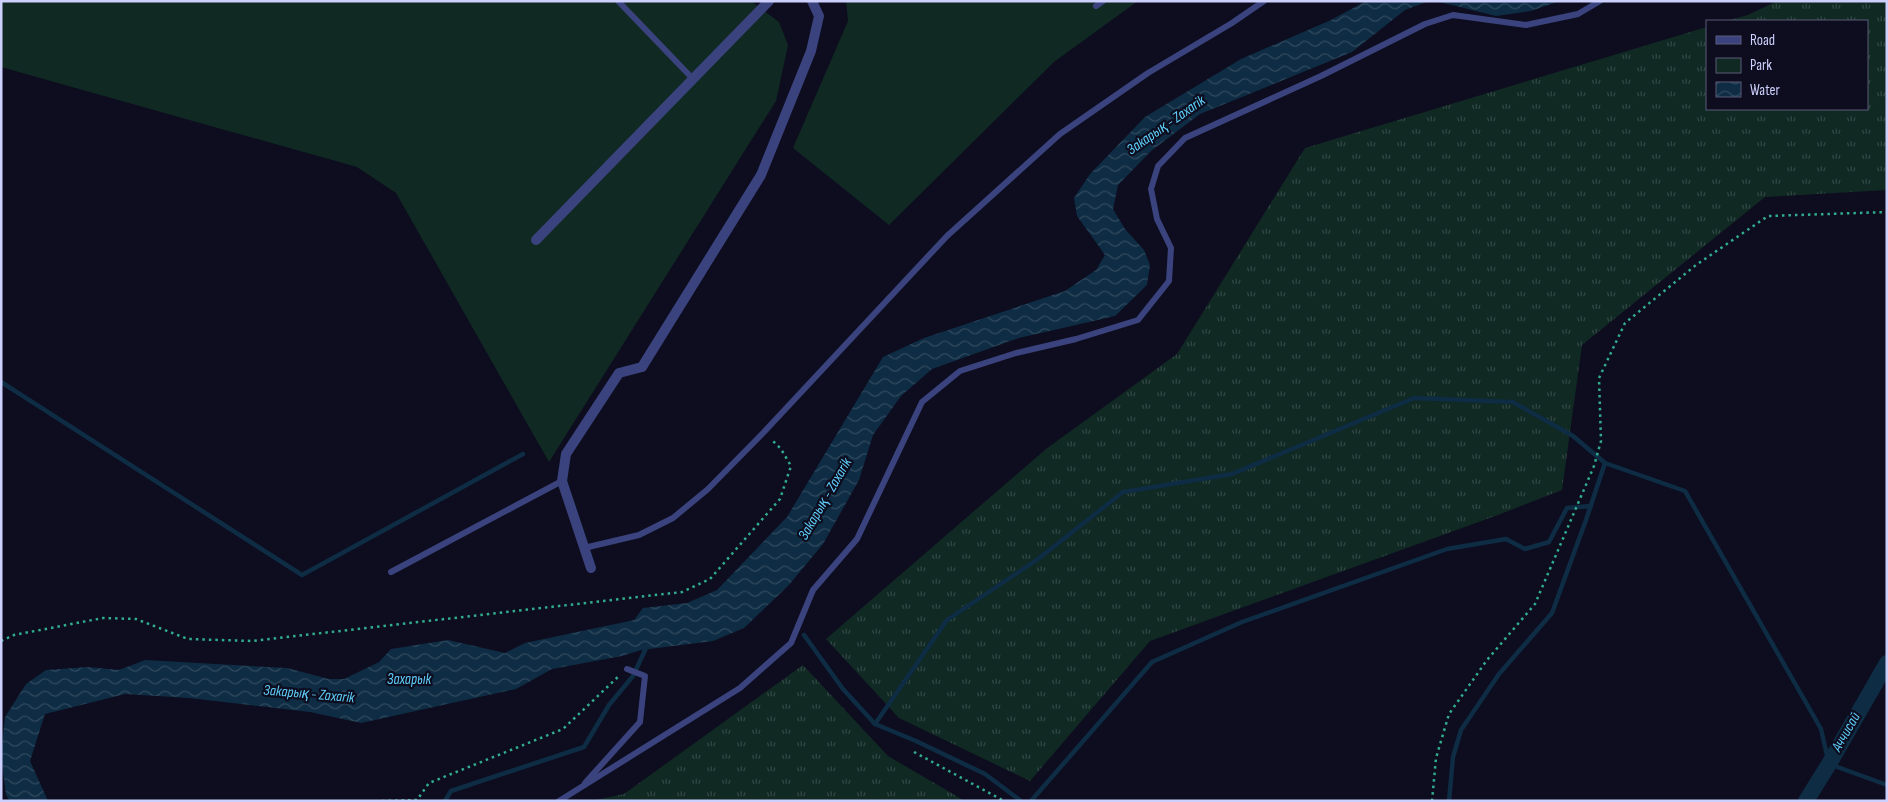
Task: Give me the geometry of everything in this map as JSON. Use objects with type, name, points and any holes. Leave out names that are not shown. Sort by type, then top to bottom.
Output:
[{"type":"street","points":[[536,240],[769,1]]},
{"type":"street","points":[[591,568],[562,481],[566,454],[618,373],[642,367],[762,175],[811,51],[819,16],[812,1]]},
{"type":"lane","points":[[618,1],[693,79]]},
{"type":"lane","points":[[1096,6],[1103,1]]},
{"type":"lane","points":[[584,548],[638,535],[673,518],[708,489],[764,432],[947,236],[1060,134],[1148,73],[1232,23],[1264,1]]},
{"type":"lane","points":[[559,801],[740,688],[791,643],[813,590],[857,538],[922,402],[952,377],[960,371],[1016,353],[1076,339],[1138,320],[1169,281],[1171,248],[1157,219],[1152,190],[1158,166],[1185,138],[1321,76],[1425,24],[1453,15],[1526,25],[1578,14],[1600,1]]},
{"type":"lane","points":[[391,572],[562,481]]},
{"type":"lane","points":[[579,789],[640,722],[645,676],[626,669]]},
{"type":"path","points":[[1432,801],[1436,758],[1449,714],[1487,660],[1535,604],[1594,466],[1601,440],[1599,378],[1625,323],[1696,265],[1768,216],[1887,212]]},
{"type":"path","points":[[1,642],[14,635],[103,618],[136,619],[188,639],[252,641],[682,592],[710,579],[780,499],[791,466],[781,449],[764,432]]},
{"type":"path","points":[[382,801],[417,800],[429,783],[563,729],[626,669]]},
{"type":"path","points":[[914,752],[1004,801]]},
{"type":"green space","points":[[1,1],[751,1],[779,22],[788,45],[776,101],[549,462],[396,193],[357,167],[1,67]]},
{"type":"green space","points":[[846,1],[1138,1],[1054,62],[889,225],[793,148],[848,21]]},
{"type":"green space","points":[[1777,1],[1887,1],[1887,190],[1765,197],[1582,345],[1562,490],[1150,641],[1030,781],[899,718],[826,639],[1046,449],[1177,354],[1305,148],[1706,27],[1706,110],[1868,110],[1868,20],[1730,20],[1748,15]]},
{"type":"green space","points":[[803,665],[888,756],[965,801],[591,801],[624,794]]},
{"type":"water","name":"Захарык","points":[[1366,1],[1429,1],[1405,10],[1352,52],[1200,114],[1151,151],[1118,185],[1113,209],[1125,229],[1144,250],[1150,265],[1147,285],[1115,316],[1019,338],[932,369],[901,396],[873,435],[859,480],[823,544],[788,586],[744,628],[713,641],[641,650],[622,656],[552,669],[516,689],[361,723],[310,712],[189,698],[125,694],[45,714],[30,761],[48,801],[10,801],[6,795],[1,756],[5,717],[26,684],[46,670],[88,667],[119,670],[145,660],[287,668],[329,679],[344,679],[379,662],[391,649],[448,640],[505,653],[525,643],[634,620],[643,608],[687,603],[717,590],[787,517],[883,357],[924,338],[1065,291],[1096,270],[1105,255],[1077,216],[1074,198],[1090,174],[1145,117],[1241,59],[1331,20]]},
{"type":"water","points":[[1436,1],[1560,1],[1531,11],[1496,16]]},
{"type":"waterway","points":[[1,382],[302,575],[523,454]]},
{"type":"waterway","points":[[875,724],[947,620],[1038,559],[1123,492],[1232,474],[1414,398],[1513,402],[1573,436],[1605,463],[1685,491],[1821,729],[1829,764],[1887,785]]},
{"type":"waterway","points":[[1449,801],[1453,757],[1461,730],[1499,674],[1552,613],[1605,463]]},
{"type":"waterway","points":[[1031,801],[1152,662],[1242,622],[1447,549],[1506,539],[1525,549],[1549,542],[1567,508],[1591,506]]},
{"type":"waterway","points":[[804,635],[843,689],[875,724],[985,774],[1021,801]]},
{"type":"waterway","points":[[445,801],[451,791],[584,747],[609,705],[633,676],[647,646]]},
{"type":"waterway","name":"Аччисай","points":[[1806,801],[1887,663]]},
{"type":"water label","name":"Закарық - Zaxarik","points":[[1166,125]]},
{"type":"water label","name":"Закарық - Zaxarik","points":[[825,499]]},
{"type":"water label","name":"Закарық - Zaxarik","points":[[309,694]]}]
